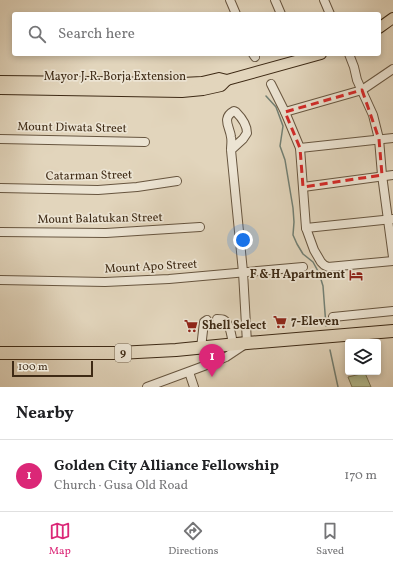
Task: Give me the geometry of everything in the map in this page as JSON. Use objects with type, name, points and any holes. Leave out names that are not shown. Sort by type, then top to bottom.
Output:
[{"type":"highway","name":"9","points":[[0,353],[118,353],[201,348],[393,331]]},
{"type":"main road","points":[[381,27],[393,18]]},
{"type":"main road","name":"Mayor J. R. Borja Extension","points":[[0,89],[135,87],[182,92],[203,90],[221,86],[234,79],[314,56]]},
{"type":"main road","name":"Mayor J. R. Borja Extension","points":[[0,81],[68,87]]},
{"type":"street","points":[[230,0],[235,12]]},
{"type":"street","points":[[275,0],[280,12]]},
{"type":"street","points":[[324,0],[328,12]]},
{"type":"street","points":[[344,56],[362,90],[372,115],[379,139],[382,175],[391,219],[393,257]]},
{"type":"street","points":[[350,56],[357,80]]},
{"type":"street","points":[[285,112],[362,90],[393,69]]},
{"type":"street","points":[[271,84],[300,148],[306,228],[314,250],[324,265],[333,267],[393,261]]},
{"type":"street","points":[[300,148],[393,138]]},
{"type":"street","name":"Mount Diwata Street","points":[[0,140],[145,142]]},
{"type":"street","points":[[147,387],[212,364],[226,357],[246,343],[243,272],[231,150]]},
{"type":"street","points":[[303,187],[382,175],[393,175]]},
{"type":"street","name":"Catarman Street","points":[[0,188],[98,190],[137,187],[177,181]]},
{"type":"street","points":[[306,228],[391,219]]},
{"type":"street","name":"Mount Balatukan Street","points":[[0,232],[106,233],[200,227]]},
{"type":"street","name":"Mount Apo Street","points":[[0,280],[105,282],[169,279],[303,267]]},
{"type":"street","points":[[333,316],[393,311]]},
{"type":"street","points":[[217,319],[226,322],[230,330],[233,345]]},
{"type":"street","points":[[201,348],[204,322],[207,320]]},
{"type":"street","points":[[189,372],[194,387]]},
{"type":"highlighted area","points":[[362,90],[379,139],[382,175],[303,187],[300,148],[285,112]]},
{"type":"green space","points":[[366,375],[371,387],[352,387],[348,377]]},
{"type":"waterway","points":[[266,96],[276,107],[283,126],[280,146],[285,160],[293,208],[293,235],[303,254],[313,262],[319,273],[323,286],[326,326]]},
{"type":"waterway","points":[[330,350],[338,387]]},
{"type":"place","name":"F & H Apartment","points":[[356,275]]},
{"type":"place","name":"7-Eleven","points":[[280,322]]},
{"type":"place","name":"Shell Select","points":[[191,326]]},
{"type":"place","name":"Golden City Alliance Fellowship","points":[[212,377]]}]
